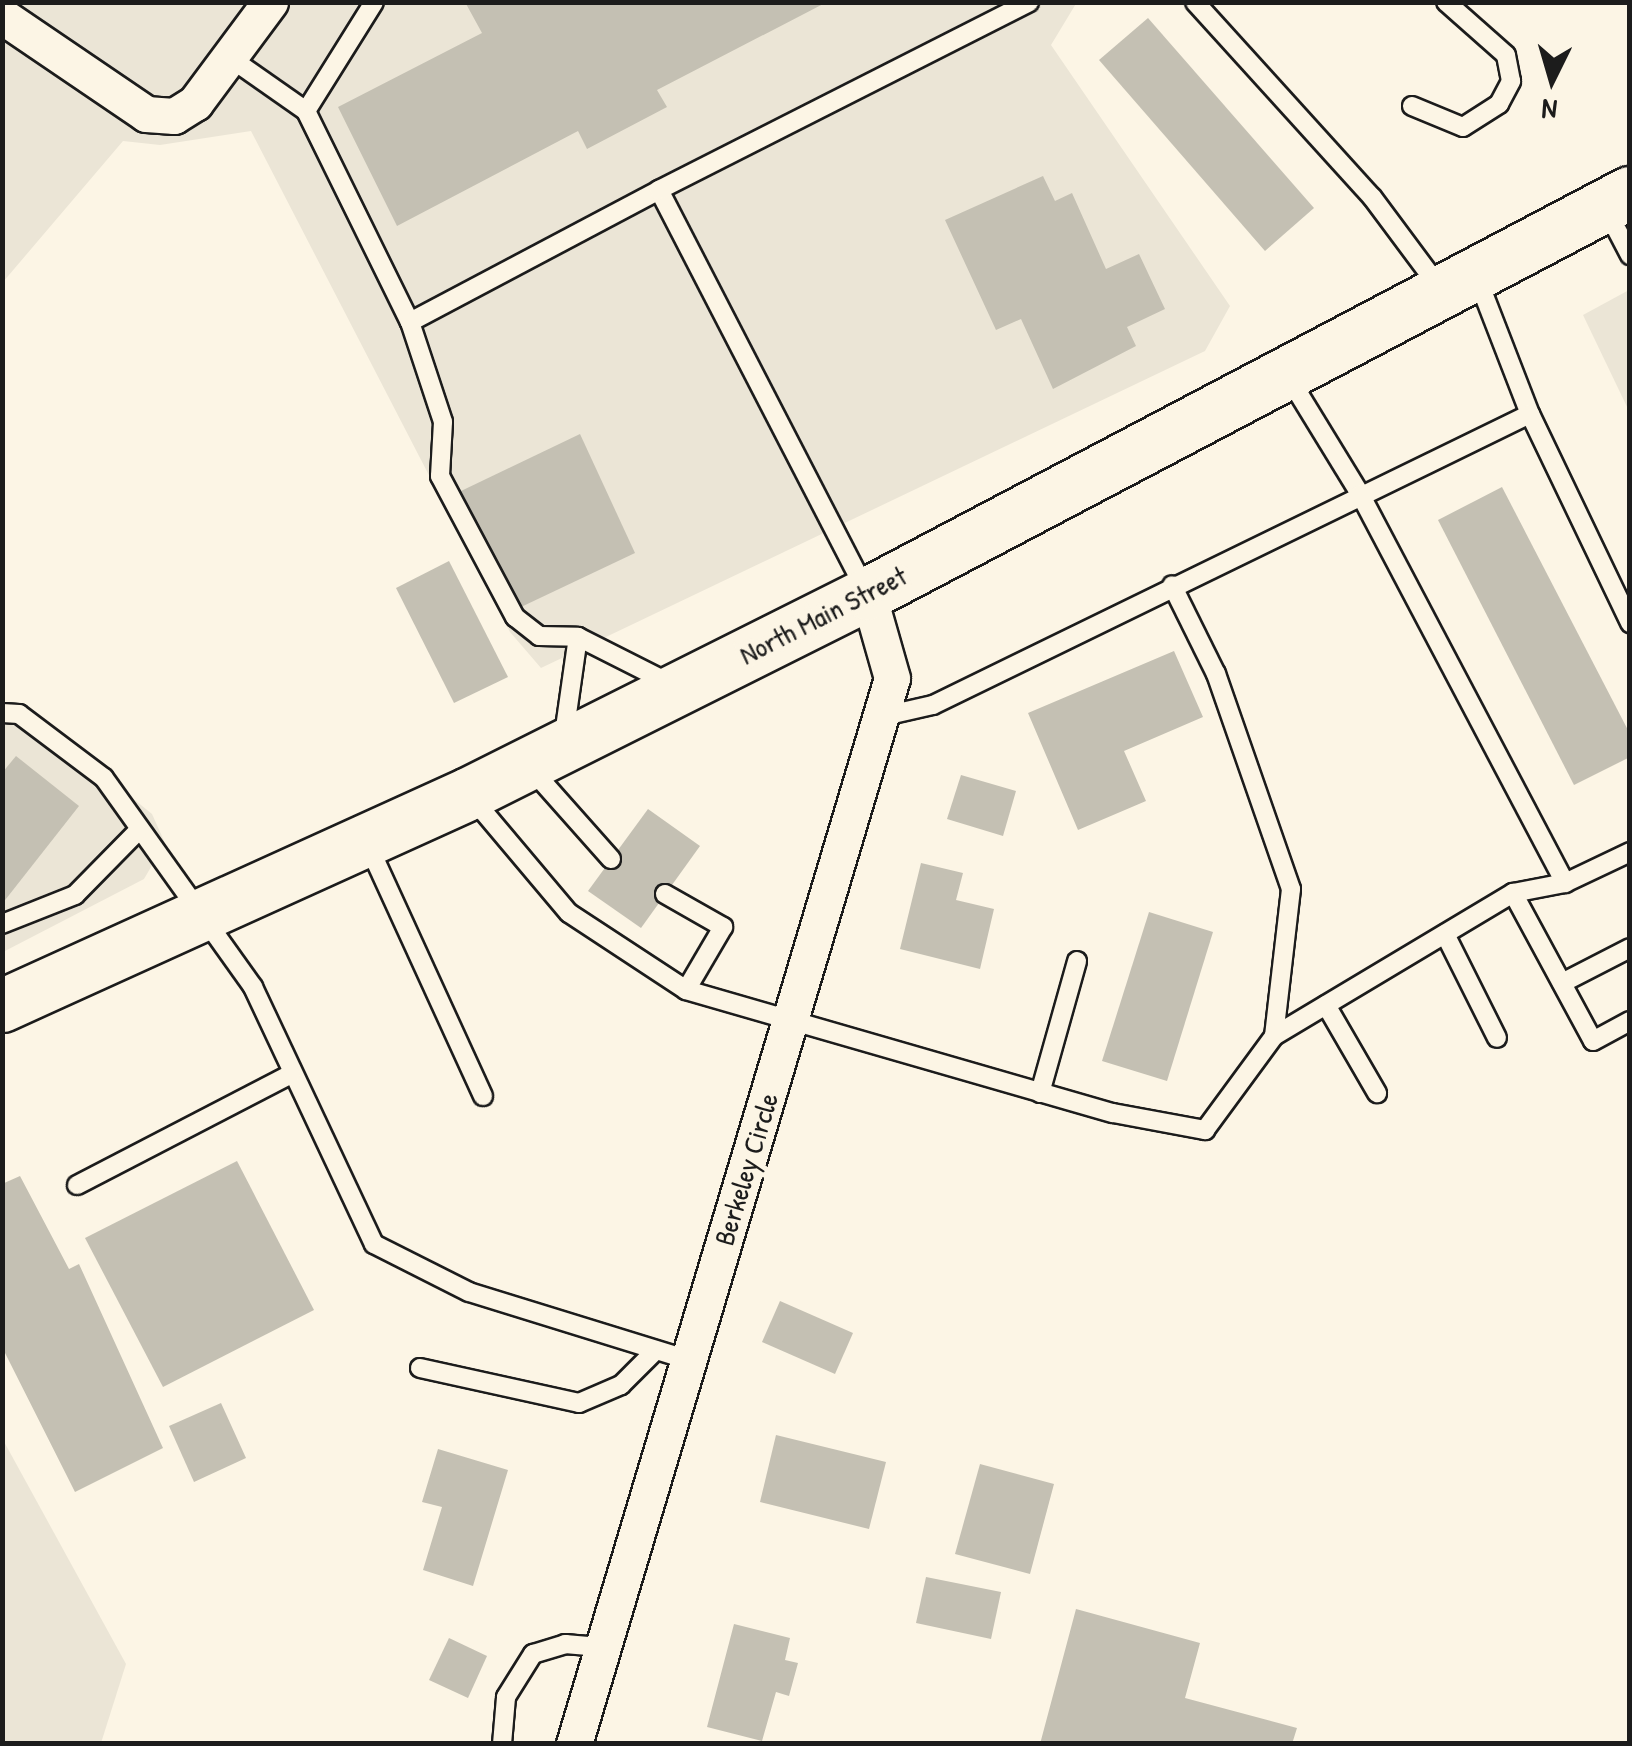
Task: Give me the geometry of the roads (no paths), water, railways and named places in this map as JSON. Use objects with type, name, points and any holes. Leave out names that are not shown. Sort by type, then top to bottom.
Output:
[{"type":"main road","name":"North Main Street","points":[[2,1006],[468,794],[868,594],[1617,200]]},
{"type":"street","points":[[2,16],[146,114],[174,116],[194,103],[270,2]]},
{"type":"street","name":"Berkeley Circle","points":[[574,1744],[603,1647],[672,1355],[790,1022],[892,678],[868,594]]},
{"type":"lane","points":[[306,111],[374,2]]},
{"type":"lane","points":[[410,322],[658,190],[1029,2]]},
{"type":"lane","points":[[1195,2],[1372,197],[1459,283],[1624,597],[1630,623]]},
{"type":"lane","points":[[1412,106],[1463,127],[1499,104],[1510,81],[1506,56],[1446,2]]},
{"type":"lane","points":[[229,57],[306,111],[410,322],[443,422],[440,476],[515,617],[539,636],[578,637],[678,688]]},
{"type":"lane","points":[[658,190],[868,594]]},
{"type":"lane","points":[[1617,200],[1630,255]]},
{"type":"lane","points":[[1286,373],[1360,494],[1565,883]]},
{"type":"lane","points":[[880,717],[933,705],[1172,585],[1530,414]]},
{"type":"lane","points":[[1172,585],[1216,674],[1290,889],[1274,1036]]},
{"type":"lane","points":[[578,637],[544,756],[611,860]]},
{"type":"lane","points":[[2,712],[19,714],[104,778],[137,832],[253,987],[374,1244],[469,1292],[672,1355]]},
{"type":"lane","points":[[468,794],[569,912],[686,990],[1040,1093],[1205,1130],[1274,1036],[1514,893],[1565,883],[1630,852]]},
{"type":"lane","points":[[2,924],[76,895],[137,832]]},
{"type":"lane","points":[[367,840],[483,1096]]},
{"type":"lane","points":[[1514,893],[1593,1041],[1630,1022]]},
{"type":"lane","points":[[665,894],[723,927],[686,990]]},
{"type":"lane","points":[[1445,934],[1497,1038]]},
{"type":"lane","points":[[1562,984],[1630,948]]},
{"type":"lane","points":[[1040,1093],[1077,961]]},
{"type":"lane","points":[[1326,1005],[1376,1094]]},
{"type":"lane","points":[[77,1185],[291,1074]]},
{"type":"lane","points":[[420,1368],[579,1404],[672,1355]]},
{"type":"lane","points":[[502,1744],[506,1698],[534,1654],[565,1644],[603,1647]]}]
